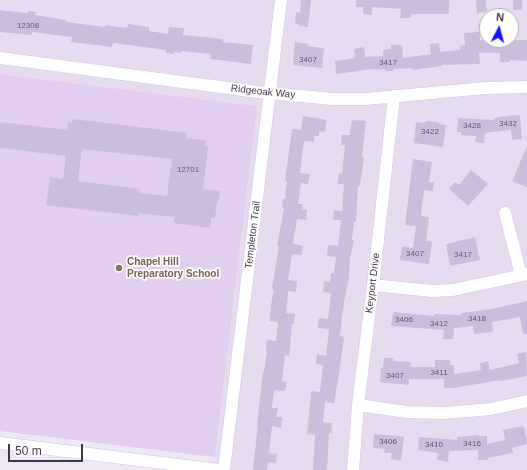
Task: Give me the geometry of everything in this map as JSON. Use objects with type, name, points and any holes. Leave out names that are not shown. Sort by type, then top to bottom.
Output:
[{"type":"street","name":"Templeton Trail","points":[[224,470],[281,0]]},
{"type":"street","name":"Ridgeoak Way","points":[[0,58],[270,93],[333,99],[366,99],[485,88],[527,87]]},
{"type":"street","name":"Keyport Drive","points":[[354,470],[358,405],[394,96]]},
{"type":"street","points":[[373,285],[432,291],[453,290],[524,274],[505,213]]},
{"type":"street","points":[[358,405],[407,412],[444,413],[490,409],[527,401]]},
{"type":"street","points":[[0,443],[219,470]]},
{"type":"shaded area","points":[[0,0],[527,0],[527,470],[214,470],[257,106],[0,74]]},
{"type":"shaded area","name":"Chapel Hill Preparatory School","points":[[0,74],[257,106],[215,457],[0,431]]},
{"type":"building","points":[[301,0],[311,0],[308,27],[299,26],[299,24],[295,23],[296,12],[300,13]]},
{"type":"building","points":[[356,0],[449,0],[449,14],[411,14],[411,18],[400,18],[401,9],[372,7],[372,15],[363,14],[363,7],[356,7]]},
{"type":"building","points":[[476,0],[486,0],[487,8],[479,8],[479,13],[477,13]]},
{"type":"building","points":[[513,0],[522,0],[522,10],[519,10],[519,8],[513,8]]},
{"type":"building","points":[[0,10],[26,13],[28,13],[28,11],[36,12],[35,15],[66,20],[66,22],[105,27],[105,25],[127,28],[128,24],[149,27],[149,31],[168,34],[169,27],[184,28],[183,35],[223,39],[223,42],[253,45],[251,64],[210,59],[211,54],[181,51],[181,53],[174,52],[174,54],[166,53],[166,50],[113,43],[112,47],[71,42],[72,37],[32,32],[32,35],[0,32]]},
{"type":"building","points":[[479,32],[479,48],[519,48],[519,40],[527,40],[527,61],[510,60],[510,62],[500,62],[500,53],[479,53],[480,64],[442,65],[413,70],[412,68],[394,69],[394,71],[373,69],[336,74],[335,61],[355,58],[354,49],[364,47],[365,57],[383,56],[383,50],[391,49],[391,45],[402,45],[403,58],[431,54],[430,44],[439,43],[440,52],[460,50],[460,46],[465,45],[464,33]]},
{"type":"building","points":[[295,42],[308,44],[307,46],[324,48],[322,68],[293,65]]},
{"type":"building","points":[[520,115],[522,139],[512,140],[511,130],[485,133],[484,143],[475,142],[476,136],[461,135],[461,132],[457,132],[458,118],[494,120],[494,118]]},
{"type":"building","points":[[303,116],[327,120],[325,132],[319,131],[319,136],[314,136],[314,142],[304,141],[300,173],[310,174],[308,184],[301,183],[298,204],[303,204],[302,209],[307,210],[306,220],[297,219],[293,244],[303,246],[302,255],[292,254],[288,280],[297,281],[296,292],[288,291],[286,313],[295,314],[294,324],[292,324],[289,356],[285,355],[282,381],[287,382],[285,391],[274,390],[272,408],[278,408],[276,417],[282,417],[281,428],[272,426],[269,453],[277,454],[276,463],[268,462],[267,470],[253,470],[263,372],[267,352],[267,340],[276,341],[278,322],[270,321],[274,289],[272,289],[279,246],[277,246],[284,208],[282,207],[283,199],[285,199],[287,181],[285,181],[292,129],[301,130]]},
{"type":"building","points":[[73,119],[187,133],[186,138],[206,140],[205,147],[208,147],[203,189],[220,191],[215,218],[211,218],[210,228],[174,223],[174,217],[138,213],[138,216],[46,205],[50,177],[63,179],[66,156],[0,148],[0,122],[67,130],[68,122],[72,123]],"holes":[[[82,149],[172,159],[167,196],[139,193],[140,189],[78,181]]]},
{"type":"building","points":[[352,120],[366,121],[362,157],[364,157],[360,186],[358,186],[356,222],[354,222],[352,240],[354,240],[350,258],[349,277],[344,301],[340,336],[344,337],[334,403],[325,402],[323,422],[332,423],[331,434],[329,433],[327,470],[313,470],[315,435],[307,434],[311,391],[320,392],[323,365],[316,364],[317,354],[326,356],[329,329],[318,328],[319,318],[328,319],[331,293],[323,292],[324,281],[330,282],[331,273],[334,273],[336,257],[327,256],[328,245],[338,246],[341,220],[333,220],[334,210],[342,211],[344,184],[337,184],[339,173],[342,174],[345,145],[341,145],[342,135],[350,135]]},
{"type":"building","points":[[426,121],[439,122],[439,124],[446,125],[443,147],[414,143],[416,122],[425,123]]},
{"type":"building","points":[[527,146],[527,187],[512,181]]},
{"type":"building","points":[[413,159],[432,162],[429,182],[434,182],[433,191],[424,190],[421,216],[429,217],[426,241],[432,242],[429,264],[400,260],[402,246],[413,248],[416,226],[405,225]]},
{"type":"building","points":[[471,170],[488,184],[468,206],[449,189],[455,182],[459,185]]},
{"type":"building","points":[[475,237],[480,260],[450,266],[446,244]]},
{"type":"building","points":[[527,301],[527,334],[523,334],[520,317],[492,322],[493,332],[474,334],[473,326],[454,328],[453,339],[443,339],[444,330],[391,326],[393,312],[434,316],[434,314],[462,315],[461,313],[492,309]]},
{"type":"building","points":[[526,352],[527,376],[453,388],[444,388],[444,379],[409,379],[409,385],[380,382],[381,368],[383,368],[384,358],[393,358],[393,361],[411,362],[410,367],[435,367],[435,360],[450,360],[450,365],[454,365],[454,374],[481,370],[480,363],[488,361],[490,370],[519,363],[517,354]]},
{"type":"building","points":[[524,426],[527,444],[512,448],[513,453],[488,458],[488,460],[478,460],[478,450],[449,451],[448,462],[437,460],[438,453],[418,450],[419,437],[457,440],[457,437],[478,435],[487,436],[487,444],[505,440],[503,430]]},
{"type":"building","points":[[374,434],[404,437],[401,461],[391,459],[392,453],[384,453],[385,449],[373,448]]},
{"type":"place","name":"Chapel Hill Preparatory School","points":[[119,268]]}]
